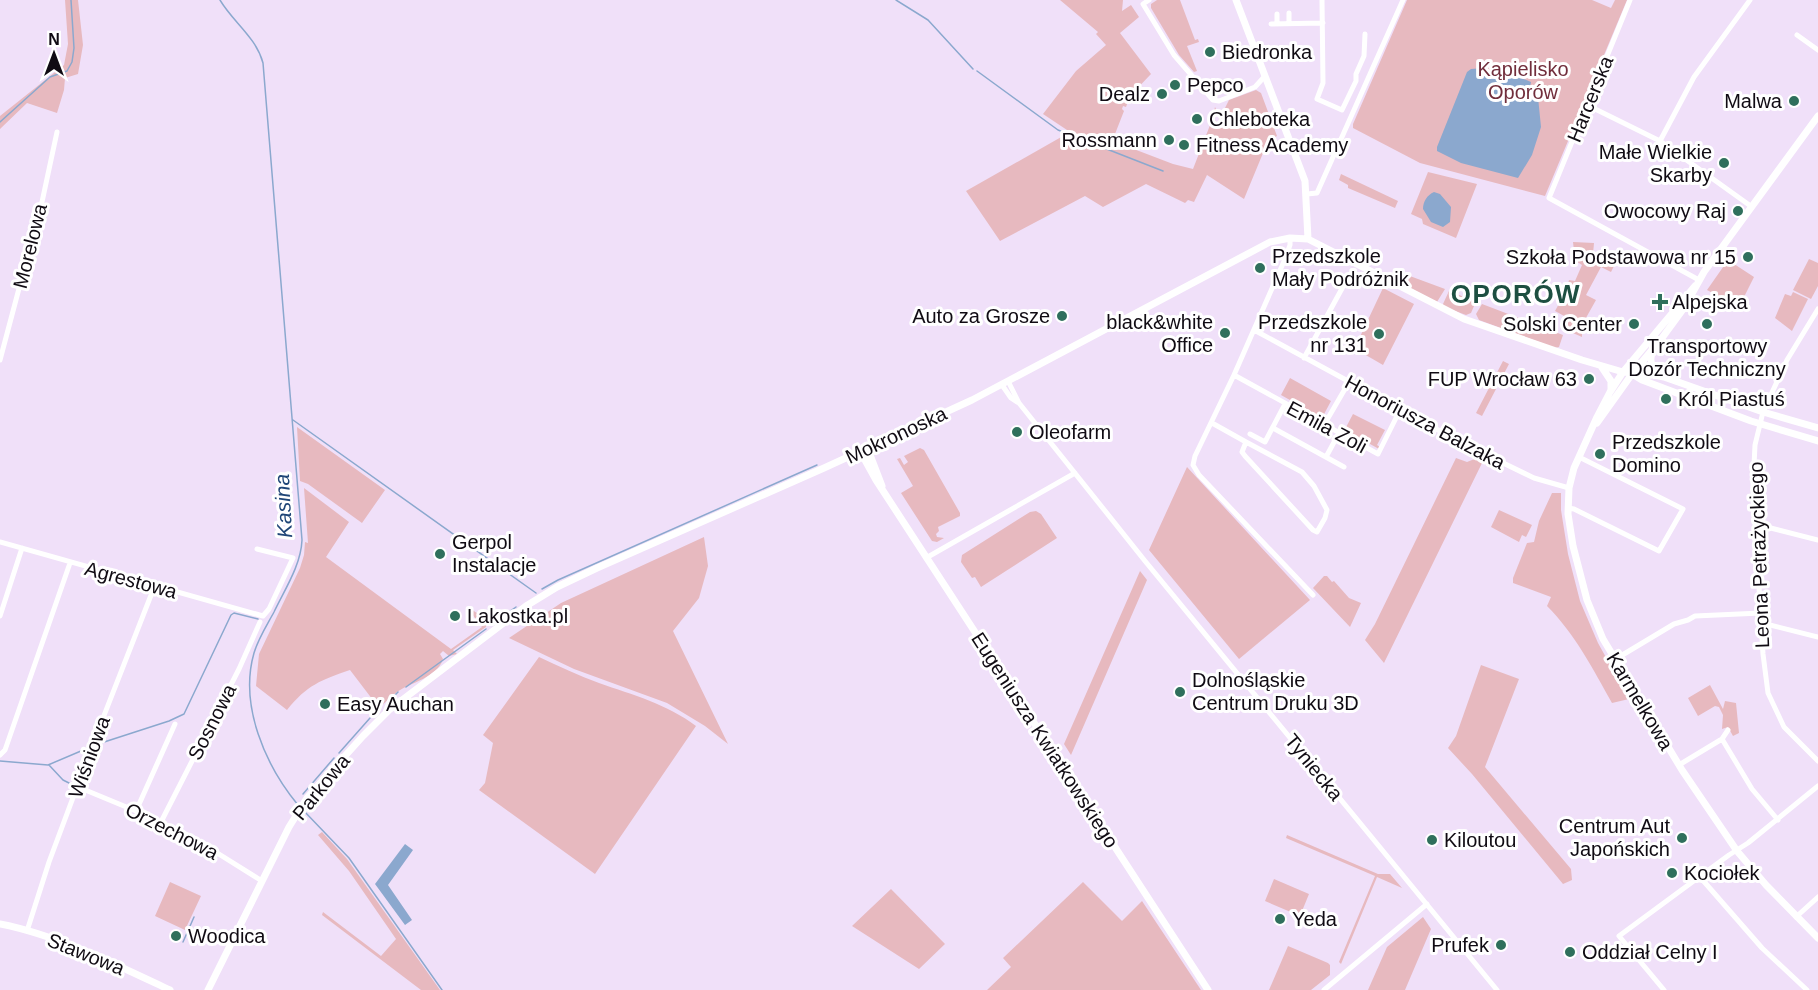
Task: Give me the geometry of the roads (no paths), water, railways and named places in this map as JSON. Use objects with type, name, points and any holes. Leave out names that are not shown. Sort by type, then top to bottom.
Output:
[{"type":"main road","points":[[1236,0],[1299,164],[1307,194],[1308,240]]},
{"type":"main road","points":[[1697,283],[1815,125],[1818,116]]},
{"type":"main road","points":[[1294,238],[1308,240],[1458,316],[1601,366],[1632,374],[1760,423],[1818,441]]},
{"type":"main road","name":"Mokronoska","points":[[493,631],[526,606],[557,587],[937,417],[1260,246],[1294,238]]},
{"type":"main road","name":"Karmelkowa","points":[[1595,426],[1684,308],[1697,283]]},
{"type":"main road","name":"Karmelkowa","points":[[1697,283],[1623,372],[1611,390],[1579,457],[1569,488],[1568,508],[1581,580],[1594,620],[1614,660],[1702,803],[1737,851],[1818,938]]},
{"type":"main road","points":[[1654,347],[1651,365],[1664,377]]},
{"type":"main road","points":[[1601,366],[1611,381],[1611,390]]},
{"type":"main road","points":[[1632,374],[1644,373],[1664,377],[1763,412],[1818,428]]},
{"type":"main road","name":"Eugeniusza Kwiatkowskiego","points":[[864,449],[882,489],[1208,990]]},
{"type":"main road","name":"Parkowa","points":[[208,990],[302,805],[381,718],[420,685],[493,631]]},
{"type":"main road","name":"Stawowa","points":[[0,924],[27,931],[102,959],[170,990]]},
{"type":"street","points":[[1149,0],[1143,4],[1174,55],[1213,100],[1219,101],[1255,87],[1265,76]]},
{"type":"street","points":[[1322,0],[1323,83],[1317,99],[1342,110],[1356,81],[1356,75],[1364,56],[1365,34]]},
{"type":"street","points":[[1307,194],[1317,193],[1403,0]]},
{"type":"street","name":"Harcerska","points":[[1630,0],[1549,198],[1697,283]]},
{"type":"street","points":[[1660,141],[1694,77],[1750,0]]},
{"type":"street","points":[[1289,13],[1289,23]]},
{"type":"street","points":[[1277,14],[1274,23],[1323,23]]},
{"type":"street","points":[[1797,34],[1818,50]]},
{"type":"street","points":[[1255,87],[1271,90]]},
{"type":"street","points":[[1587,105],[1660,141],[1752,207]]},
{"type":"street","name":"Morelowa","points":[[0,360],[42,202],[57,132]]},
{"type":"street","points":[[1294,238],[1234,375],[1195,456],[1193,465],[1199,475],[1312,595]]},
{"type":"street","points":[[1304,358],[1345,283]]},
{"type":"street","name":"Leona Petrażyckiego","points":[[1818,309],[1787,360],[1763,412],[1754,464],[1755,524],[1765,683],[1770,702],[1784,727],[1818,761]]},
{"type":"street","name":"Honoriusza Balzaka","points":[[1254,330],[1462,443],[1534,478],[1569,488]]},
{"type":"street","name":"Emila Zoli","points":[[1234,375],[1378,454],[1400,410]]},
{"type":"street","points":[[1324,425],[1349,382]]},
{"type":"street","name":"Tyniecka","points":[[1005,383],[1011,398],[1019,403],[1497,990]]},
{"type":"street","points":[[1250,434],[1265,442],[1286,404]]},
{"type":"street","points":[[1212,423],[1302,472],[1314,486],[1326,510],[1323,524],[1317,532],[1245,456],[1242,452],[1246,442]]},
{"type":"street","points":[[1273,428],[1344,467]]},
{"type":"street","points":[[1326,457],[1339,433]]},
{"type":"street","points":[[1568,508],[1659,551],[1683,509],[1579,457]]},
{"type":"street","points":[[926,558],[1075,473]]},
{"type":"street","points":[[1755,524],[1818,540]]},
{"type":"street","name":"Agrestowa","points":[[0,542],[155,585],[262,619]]},
{"type":"street","points":[[0,616],[22,548]]},
{"type":"street","name":"Sosnowa","points":[[161,822],[293,558],[257,549]]},
{"type":"street","points":[[0,755],[4,750],[70,563]]},
{"type":"street","name":"Wiśniowa","points":[[27,931],[96,736],[155,585]]},
{"type":"street","points":[[1614,660],[1674,624],[1695,616],[1761,613]]},
{"type":"street","points":[[1762,623],[1818,637]]},
{"type":"street","points":[[136,811],[175,724]]},
{"type":"street","points":[[1679,765],[1722,739],[1728,730]]},
{"type":"street","points":[[1722,739],[1752,789],[1779,820]]},
{"type":"street","points":[[1664,990],[1619,936],[1779,820],[1818,786]]},
{"type":"street","name":"Orzechowa","points":[[78,787],[194,838],[262,881]]},
{"type":"street","points":[[1700,877],[1761,948],[1807,990]]},
{"type":"street","points":[[1796,917],[1818,897]]},
{"type":"street","points":[[1324,990],[1427,904]]},
{"type":"water","points":[[1484,68],[1493,73],[1498,68],[1531,82],[1530,87],[1538,97],[1541,127],[1532,155],[1518,178],[1461,163],[1437,151],[1467,72],[1471,69]]},
{"type":"water","points":[[1434,192],[1440,194],[1451,207],[1450,222],[1443,227],[1431,222],[1423,209],[1426,199]]},
{"type":"water","points":[[405,844],[413,850],[388,885],[412,920],[405,925],[375,884]]},
{"type":"waterway","points":[[0,122],[50,77],[67,71],[72,62],[74,48],[71,0]]},
{"type":"waterway","name":"Kasina","points":[[220,0],[250,37],[263,63],[302,540],[299,559],[292,577],[254,653],[250,673],[250,693],[258,733],[266,753],[275,772],[298,805]]},
{"type":"waterway","points":[[896,0],[928,20],[973,69]]},
{"type":"waterway","points":[[977,71],[1058,130],[1163,171]]},
{"type":"waterway","points":[[293,420],[536,593]]},
{"type":"waterway","points":[[542,589],[817,465]]},
{"type":"waterway","points":[[502,617],[516,607]]},
{"type":"waterway","points":[[98,744],[184,714],[231,615],[234,613],[258,619]]},
{"type":"waterway","points":[[406,687],[486,629]]},
{"type":"waterway","points":[[389,701],[398,692]]},
{"type":"waterway","points":[[339,753],[370,718]]},
{"type":"waterway","points":[[0,761],[48,765],[88,748]]},
{"type":"waterway","points":[[303,794],[334,758]]},
{"type":"waterway","points":[[49,765],[63,780],[73,785]]},
{"type":"waterway","name":"Kasina","points":[[304,811],[349,858],[442,990]]},
{"type":"waterway","points":[[183,942],[194,917]]},
{"type":"place","name":"Biedronka","points":[[1210,52]]},
{"type":"place","name":"Pepco","points":[[1175,85]]},
{"type":"place","name":"Dealz","points":[[1162,94]]},
{"type":"place","name":"Malwa","points":[[1794,101]]},
{"type":"place","name":"Chleboteka","points":[[1197,119]]},
{"type":"place","name":"Rossmann","points":[[1169,140]]},
{"type":"place","name":"Fitness Academy","points":[[1184,145]]},
{"type":"place","name":"Małe Wielkie Skarby","points":[[1724,163]]},
{"type":"place","name":"Owocowy Raj","points":[[1738,211]]},
{"type":"place","name":"Szkoła Podstawowa nr 15","points":[[1748,257]]},
{"type":"place","name":"Przedszkole Mały Podróżnik","points":[[1260,268]]},
{"type":"place","name":"Alpejska","points":[[1660,302]]},
{"type":"place","name":"Auto za Grosze","points":[[1062,316]]},
{"type":"place","name":"Solski Center","points":[[1634,324]]},
{"type":"place","name":"Transportowy Dozór Techniczny","points":[[1707,324]]},
{"type":"place","name":"black&white Office","points":[[1225,333]]},
{"type":"place","name":"Przedszkole nr 131","points":[[1379,334]]},
{"type":"place","name":"FUP Wrocław 63","points":[[1589,379]]},
{"type":"place","name":"Król Piastuś","points":[[1666,399]]},
{"type":"place","name":"Oleofarm","points":[[1017,432]]},
{"type":"place","name":"Przedszkole Domino","points":[[1600,454]]},
{"type":"place","name":"Gerpol Instalacje","points":[[440,554]]},
{"type":"place","name":"Lakostka.pl","points":[[455,616]]},
{"type":"place","name":"Dolnośląskie Centrum Druku 3D","points":[[1180,692]]},
{"type":"place","name":"Easy Auchan","points":[[325,704]]},
{"type":"place","name":"Centrum Aut Japońskich","points":[[1682,838]]},
{"type":"place","name":"Kiloutou","points":[[1432,840]]},
{"type":"place","name":"Kociołek","points":[[1672,873]]},
{"type":"place","name":"Yeda","points":[[1280,919]]},
{"type":"place","name":"Woodica","points":[[176,936]]},
{"type":"place","name":"Prufek","points":[[1501,945]]},
{"type":"place","name":"Oddział Celny I","points":[[1570,952]]},
{"type":"district","name":"OPORÓW","points":[[1516,294]]},
{"type":"park label","name":"Kąpielisko Oporów","points":[[1523,80]]}]
